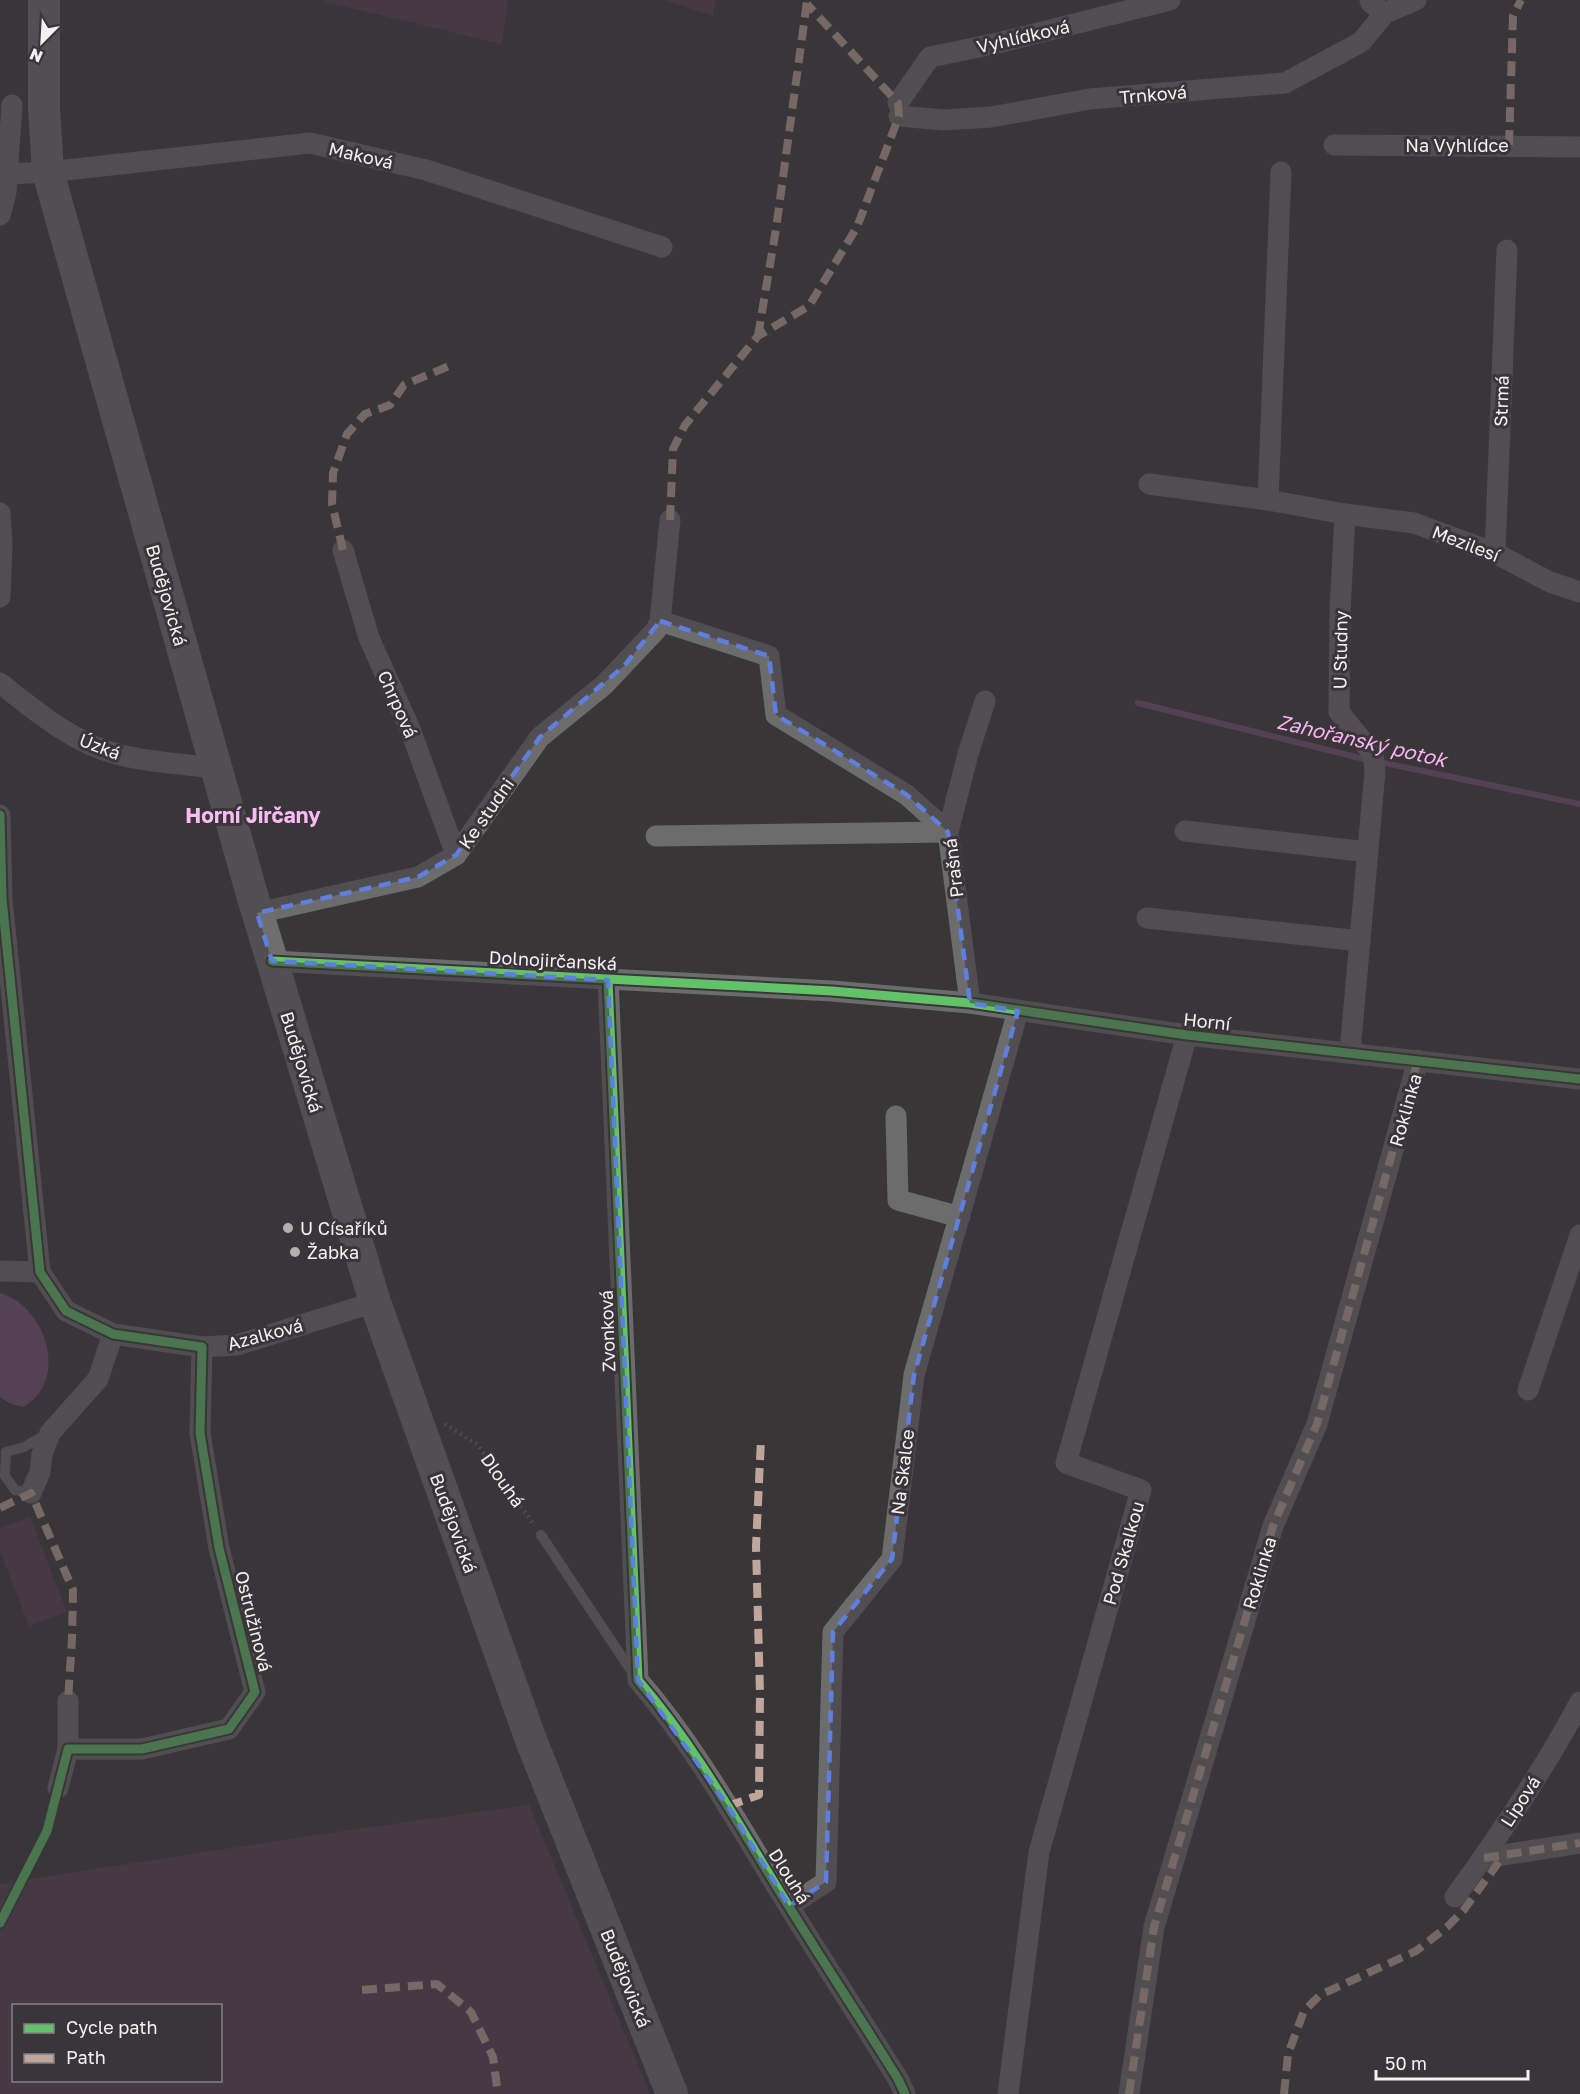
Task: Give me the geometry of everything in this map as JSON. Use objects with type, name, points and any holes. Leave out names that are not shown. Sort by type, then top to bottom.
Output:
[{"type":"main road","name":"Budějovická","points":[[44,0],[44,108],[48,172],[257,913],[375,1302],[410,1402],[531,1740],[672,2094]]},
{"type":"street","name":"Vyhlídková","points":[[898,110],[930,57],[999,43],[1170,0]]},
{"type":"street","points":[[1377,6],[1416,0]]},
{"type":"street","name":"Trnková","points":[[898,110],[944,120],[992,117],[1090,99],[1285,83],[1361,42],[1377,6]]},
{"type":"street","points":[[0,215],[6,192],[7,174],[6,105],[44,108]]},
{"type":"street","name":"Maková","points":[[7,174],[48,172],[310,143],[426,170],[662,247]]},
{"type":"street","name":"Na Vyhlídce","points":[[1334,145],[1580,147]]},
{"type":"street","points":[[1268,500],[1281,172]]},
{"type":"street","name":"Strmá","points":[[1495,553],[1507,250]]},
{"type":"street","points":[[1149,484],[1345,513]]},
{"type":"street","points":[[0,513],[2,545],[0,597]]},
{"type":"street","name":"Mezilesí","points":[[1345,513],[1414,523],[1495,553],[1550,582],[1580,592]]},
{"type":"street","name":"U Studny","points":[[1345,513],[1340,612],[1339,712],[1374,762],[1350,1052]]},
{"type":"street","points":[[670,520],[660,621],[769,656],[776,715],[907,795],[948,832]]},
{"type":"street","name":"Chrpová","points":[[343,550],[369,638],[410,729],[456,855]]},
{"type":"street","name":"Ke studni","points":[[257,913],[418,877],[456,855],[540,737],[624,666],[656,630],[660,621]]},
{"type":"street","name":"Úzká","points":[[0,683],[80,740],[121,755],[217,768]]},
{"type":"street","name":"Prašná","points":[[970,1003],[948,832],[968,754],[985,701]]},
{"type":"street","points":[[0,815],[1,899],[40,1272],[0,1271]]},
{"type":"street","points":[[1185,831],[1368,852]]},
{"type":"street","points":[[656,836],[948,832]]},
{"type":"street","points":[[1147,918],[1360,941]]},
{"type":"street","name":"Dolnojirčanská","points":[[272,961],[832,991]]},
{"type":"street","name":"Zvonková","points":[[608,980],[638,1680]]},
{"type":"street","name":"Horní","points":[[832,991],[970,1003],[1187,1035],[1580,1079]]},
{"type":"street","name":"Na Skalce","points":[[789,1906],[826,1882],[833,1632],[892,1559],[914,1375],[1018,1011]]},
{"type":"street","name":"Pod Skalkou","points":[[1008,2094],[1039,1852],[1141,1490],[1066,1463],[1187,1035]]},
{"type":"street","name":"Roklinka","points":[[1129,2094],[1154,1927],[1273,1526],[1317,1424],[1419,1060]]},
{"type":"street","points":[[896,1116],[898,1200],[960,1217]]},
{"type":"street","points":[[1528,1390],[1580,1235]]},
{"type":"street","name":"Azalková","points":[[40,1272],[66,1311],[113,1334],[202,1347],[237,1345],[375,1302]]},
{"type":"street","points":[[31,1493],[40,1472],[42,1454],[50,1433],[98,1379],[113,1334]]},
{"type":"street","name":"Ostružinová","points":[[68,1749],[142,1749],[229,1729],[255,1692],[219,1548],[200,1433],[202,1347]]},
{"type":"street","name":"Dlouhá","points":[[638,1680],[660,1706],[728,1806],[842,1988],[905,2094]]},
{"type":"street","points":[[58,1788],[68,1749],[68,1701]]},
{"type":"street","name":"Lipová","points":[[1455,1897],[1484,1858],[1559,1742],[1580,1702]]},
{"type":"street","points":[[1484,1858],[1580,1843]]},
{"type":"lane","points":[[31,1493],[15,1490],[4,1476],[6,1452],[24,1447],[50,1433]]},
{"type":"lane","name":"Dlouhá","points":[[541,1535],[638,1680]]},
{"type":"highlighted area","points":[[660,621],[769,656],[776,715],[907,795],[948,832],[970,1003],[1018,1011],[914,1375],[892,1559],[833,1632],[826,1882],[789,1906],[728,1806],[638,1680],[608,980],[272,961],[257,913],[418,877],[456,855],[540,737],[624,666]]},
{"type":"shaded area","points":[[326,0],[508,0],[502,44],[326,2]]},
{"type":"shaded area","points":[[665,0],[715,0],[713,16]]},
{"type":"shaded area","points":[[0,1293],[16,1301],[30,1313],[40,1328],[46,1345],[49,1363],[46,1380],[37,1395],[23,1407],[11,1404],[0,1397]]},
{"type":"shaded area","points":[[30,1517],[67,1612],[29,1626],[0,1550],[0,1528]]},
{"type":"shaded area","points":[[529,1805],[650,2094],[0,2094],[0,1885]]},
{"type":"waterway","name":"Zahořanský potok","points":[[1138,703],[1356,757],[1580,804]]},
{"type":"marked path","points":[[1509,145],[1513,16],[1521,0]]},
{"type":"marked path","points":[[758,336],[776,229],[807,1]]},
{"type":"marked path","points":[[670,520],[673,449],[685,425],[758,336],[809,306],[857,227],[899,116],[898,103],[807,4]]},
{"type":"marked path","points":[[343,550],[332,504],[333,473],[347,434],[365,414],[390,405],[404,385],[449,366]]},
{"type":"marked path","points":[[1129,2094],[1154,1927],[1273,1526],[1317,1424],[1418,1060]]},
{"type":"marked path","points":[[728,1806],[759,1795],[760,1694],[756,1546],[761,1439]]},
{"type":"marked path","points":[[0,1508],[31,1493],[73,1590],[68,1701]]},
{"type":"marked path","points":[[1484,1858],[1580,1843]]},
{"type":"marked path","points":[[1284,2094],[1288,2054],[1304,2011],[1320,1995],[1416,1951],[1447,1927],[1463,1911],[1504,1855]]},
{"type":"marked path","points":[[362,1990],[437,1984],[471,2012],[493,2057],[498,2094]]},
{"type":"cycle path","points":[[0,815],[2,899],[40,1272],[66,1311],[113,1334],[202,1347],[200,1433],[219,1548],[255,1692],[229,1729],[142,1749],[68,1749],[47,1831],[0,1923]]},
{"type":"cycle path","points":[[272,961],[832,991],[970,1003],[1187,1035],[1580,1079]]},
{"type":"cycle path","points":[[608,980],[638,1680],[680,1733],[718,1790],[898,2079],[905,2094]]},
{"type":"place","name":"U Císaříků","points":[[288,1228]]},
{"type":"place","name":"Žabka","points":[[295,1252]]},
{"type":"district","name":"Horní Jirčany","points":[[253,815]]}]
